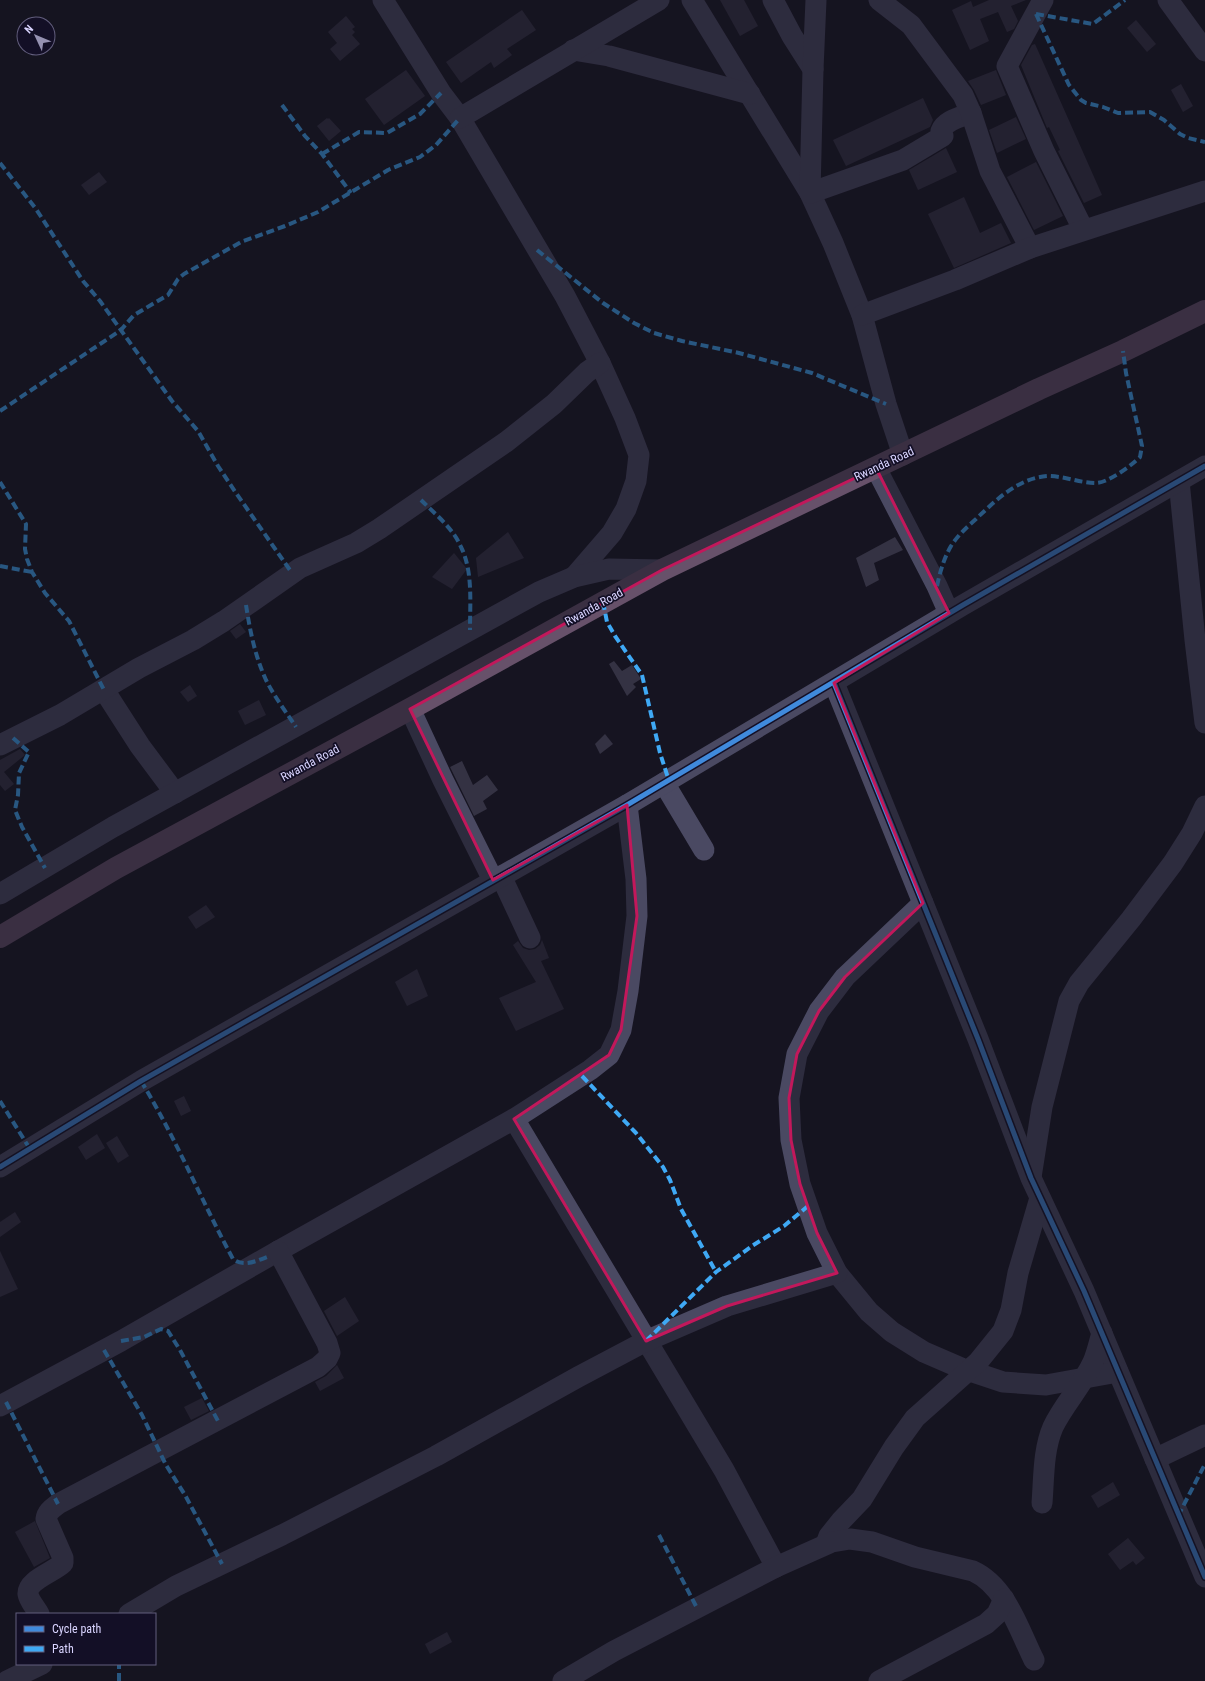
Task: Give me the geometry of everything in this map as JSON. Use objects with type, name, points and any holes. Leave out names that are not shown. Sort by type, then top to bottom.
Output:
[{"type":"highway","name":"Rwanda Road","points":[[0,937],[122,864],[410,709],[662,570],[1205,311]]},
{"type":"street","points":[[383,0],[441,94],[460,118],[564,296],[600,363],[625,418],[639,455],[636,481],[626,509],[612,533],[574,577]]},
{"type":"street","points":[[460,118],[659,0]]},
{"type":"street","points":[[692,0],[810,193],[833,243],[862,316],[886,404],[903,455]]},
{"type":"street","points":[[773,0],[792,36],[813,69]]},
{"type":"street","points":[[810,193],[816,0]]},
{"type":"street","points":[[879,0],[911,24],[963,95],[971,113],[990,171],[1030,248]]},
{"type":"street","points":[[1168,0],[1205,51]]},
{"type":"street","points":[[1035,5],[1007,66],[1044,151],[1082,230]]},
{"type":"street","points":[[573,50],[615,58],[750,94]]},
{"type":"street","points":[[810,193],[903,160],[943,136],[941,131],[946,123],[971,113]]},
{"type":"street","points":[[862,316],[1030,248],[1205,191]]},
{"type":"street","points":[[0,745],[104,690],[139,668],[168,655],[211,629],[300,568],[356,543],[379,529],[506,442],[548,409],[587,372],[600,363]]},
{"type":"street","points":[[0,1167],[141,1081],[627,805],[949,614],[1205,466]]},
{"type":"street","points":[[876,468],[937,586],[949,614]]},
{"type":"street","points":[[1179,481],[1205,723]]},
{"type":"street","points":[[0,894],[113,827],[540,592],[574,577],[609,569],[662,570]]},
{"type":"street","points":[[834,682],[978,1039],[1031,1178],[1084,1291],[1205,1577]]},
{"type":"street","points":[[104,690],[140,746],[175,793]]},
{"type":"street","points":[[410,709],[443,780],[530,938]]},
{"type":"street","points":[[664,783],[704,850]]},
{"type":"street","points":[[2,1402],[121,1341],[514,1119],[590,1070],[608,1055],[621,1030],[628,991],[637,916],[636,879],[627,805]]},
{"type":"street","points":[[1031,1178],[1042,1107],[1069,1001],[1079,983],[1131,919],[1173,863],[1192,833],[1205,806]]},
{"type":"street","points":[[923,904],[845,977],[819,1011],[797,1054],[789,1098],[791,1140],[800,1184],[817,1233],[837,1272],[869,1312],[892,1332],[924,1352],[1003,1382],[1046,1385],[1118,1372]]},
{"type":"street","points":[[514,1119],[724,1470],[776,1567]]},
{"type":"street","points":[[826,1544],[829,1536],[841,1521],[862,1499],[894,1447],[915,1418],[978,1362],[1003,1331],[1011,1310],[1018,1272],[1040,1198]]},
{"type":"street","points":[[38,1613],[28,1595],[29,1587],[35,1581],[59,1567],[63,1563],[63,1558],[46,1518],[46,1514],[50,1510],[58,1504],[311,1370],[327,1359],[330,1353],[326,1343],[278,1251]]},
{"type":"street","points":[[131,1613],[176,1586],[282,1535],[436,1456],[646,1341],[728,1306],[837,1272]]},
{"type":"street","points":[[1042,1502],[1045,1462],[1052,1428],[1092,1363],[1102,1333]]},
{"type":"street","points":[[1155,1459],[1205,1435]]},
{"type":"street","points":[[563,1681],[614,1651],[776,1567],[826,1544],[850,1540],[872,1542],[915,1557],[974,1570],[988,1579],[1004,1599],[1034,1660]]},
{"type":"street","points":[[879,1681],[986,1624],[997,1614],[1004,1599]]},
{"type":"highlighted area","points":[[876,468],[949,613],[834,683],[923,903],[845,977],[819,1011],[797,1054],[789,1098],[791,1140],[800,1184],[817,1233],[837,1273],[727,1306],[646,1341],[514,1119],[609,1055],[621,1030],[637,916],[627,805],[493,880],[410,709],[662,570]]},
{"type":"building","points":[[720,0],[744,0],[758,26],[740,36]]},
{"type":"building","points":[[989,0],[1026,0],[1011,6],[1018,21],[1014,29],[1007,32],[998,12],[980,19],[989,41],[970,50],[952,10],[971,1],[973,7]]},
{"type":"building","points":[[522,10],[536,30],[507,49],[512,55],[494,68],[491,62],[461,83],[446,62]]},
{"type":"building","points":[[346,16],[355,27],[352,29],[355,32],[352,35],[360,44],[340,61],[330,49],[337,43],[328,32]]},
{"type":"building","points":[[1136,20],[1156,44],[1147,52],[1127,28]]},
{"type":"building","points":[[1035,44],[1102,195],[1084,203],[1058,151],[1060,150],[1049,127],[1047,128],[1021,65],[1032,45]]},
{"type":"building","points":[[406,70],[425,96],[384,125],[365,99]]},
{"type":"building","points":[[996,70],[1006,95],[981,105],[968,81]]},
{"type":"building","points":[[1181,84],[1193,106],[1183,112],[1171,90]]},
{"type":"building","points":[[923,98],[933,120],[930,127],[846,166],[833,140]]},
{"type":"building","points":[[1016,117],[1026,139],[997,153],[989,130]]},
{"type":"building","points":[[329,118],[341,131],[329,141],[317,126]]},
{"type":"building","points":[[946,148],[957,172],[918,190],[909,170]]},
{"type":"building","points":[[1036,162],[1063,216],[1034,230],[1007,177]]},
{"type":"building","points":[[99,172],[107,182],[89,195],[81,185]]},
{"type":"building","points":[[964,197],[980,233],[1001,223],[1011,243],[954,268],[928,214]]},
{"type":"building","points":[[508,532],[524,558],[478,577],[476,558]]},
{"type":"building","points":[[895,537],[903,550],[874,563],[879,580],[866,587],[856,558]]},
{"type":"building","points":[[454,553],[467,569],[452,589],[432,577]]},
{"type":"building","points":[[240,624],[246,632],[236,639],[230,631]]},
{"type":"building","points":[[614,661],[622,671],[632,665],[641,679],[633,684],[636,687],[627,696],[609,664]]},
{"type":"building","points":[[190,685],[197,696],[188,702],[180,692]]},
{"type":"building","points":[[259,700],[266,715],[245,725],[238,711]]},
{"type":"building","points":[[605,734],[613,744],[600,754],[595,744]]},
{"type":"building","points":[[20,749],[25,755],[4,772],[14,784],[5,791],[0,785],[0,760]]},
{"type":"building","points":[[462,761],[473,785],[487,775],[498,790],[483,801],[487,809],[474,816],[450,767]]},
{"type":"building","points":[[206,905],[215,917],[196,929],[188,917]]},
{"type":"building","points":[[542,940],[549,958],[541,961],[564,1009],[516,1031],[499,998],[536,982],[513,945],[518,941],[523,948],[529,950],[535,949],[540,945]]},
{"type":"building","points":[[417,969],[428,996],[407,1006],[395,982]]},
{"type":"building","points":[[184,1096],[191,1111],[181,1116],[174,1101]]},
{"type":"building","points":[[97,1134],[105,1148],[86,1160],[78,1147]]},
{"type":"building","points":[[117,1136],[129,1156],[118,1163],[106,1143]]},
{"type":"building","points":[[15,1212],[21,1222],[0,1237],[0,1222]]},
{"type":"building","points":[[0,1251],[18,1289],[0,1297]]},
{"type":"building","points":[[345,1297],[359,1321],[337,1336],[324,1311]]},
{"type":"building","points":[[337,1365],[344,1378],[320,1391],[315,1382],[326,1376]]},
{"type":"building","points":[[202,1398],[209,1411],[191,1420],[184,1407]]},
{"type":"building","points":[[1113,1482],[1120,1495],[1098,1508],[1091,1496]]},
{"type":"building","points":[[35,1521],[50,1558],[34,1567],[15,1532]]},
{"type":"building","points":[[1128,1538],[1145,1558],[1136,1565],[1133,1561],[1120,1570],[1108,1554]]},
{"type":"building","points":[[447,1632],[452,1642],[430,1654],[425,1644]]},
{"type":"marked path","points":[[1036,14],[1093,24],[1125,0]]},
{"type":"marked path","points":[[1036,14],[1069,85],[1081,100],[1118,113],[1150,112],[1164,120],[1180,134],[1188,138],[1205,142]]},
{"type":"marked path","points":[[322,154],[359,132],[387,133],[420,114],[441,93]]},
{"type":"marked path","points":[[282,105],[305,136],[322,154],[351,193]]},
{"type":"marked path","points":[[0,411],[121,330],[134,315],[168,295],[178,279],[184,274],[241,242],[318,212],[388,170],[420,157],[436,145],[460,118]]},
{"type":"marked path","points":[[0,163],[36,209],[83,281],[100,301],[172,401],[198,431],[218,466],[292,573]]},
{"type":"marked path","points":[[537,250],[603,303],[634,323],[654,333],[682,341],[739,353],[812,373],[886,404]]},
{"type":"marked path","points":[[937,586],[944,560],[954,542],[969,525],[991,505],[1017,485],[1048,476],[1090,483],[1101,482],[1120,473],[1140,457],[1142,446],[1126,373],[1123,351]]},
{"type":"marked path","points":[[0,482],[26,524],[25,549],[32,572],[45,593],[69,621],[104,690]]},
{"type":"marked path","points":[[421,500],[443,522],[458,540],[465,556],[470,587],[470,630]]},
{"type":"marked path","points":[[0,566],[32,572]]},
{"type":"marked path","points":[[603,602],[607,622],[642,675],[660,753],[669,781]]},
{"type":"marked path","points":[[246,605],[253,643],[262,671],[273,692],[296,727]]},
{"type":"marked path","points":[[13,738],[29,752],[19,773],[18,795],[15,810],[22,827],[45,868]]},
{"type":"marked path","points":[[582,1076],[636,1133],[663,1167],[670,1180],[681,1209],[716,1272]]},
{"type":"marked path","points":[[141,1081],[166,1125],[233,1259],[237,1262],[246,1263],[270,1256]]},
{"type":"marked path","points":[[0,1101],[30,1149]]},
{"type":"marked path","points":[[646,1341],[716,1272],[752,1246],[784,1226],[808,1206]]},
{"type":"marked path","points":[[121,1341],[144,1337],[161,1329],[168,1331],[180,1350],[218,1421]]},
{"type":"marked path","points":[[104,1350],[142,1415],[166,1465],[185,1495],[222,1564]]},
{"type":"marked path","points":[[6,1402],[58,1504]]},
{"type":"marked path","points":[[1178,1516],[1205,1464]]},
{"type":"marked path","points":[[659,1535],[697,1608]]},
{"type":"marked path","points":[[119,1665],[119,1681]]},
{"type":"cycle path","points":[[0,1167],[141,1081],[627,805],[963,605],[1205,466]]},
{"type":"cycle path","points":[[834,683],[978,1039],[1031,1178],[1084,1291],[1205,1577]]}]
